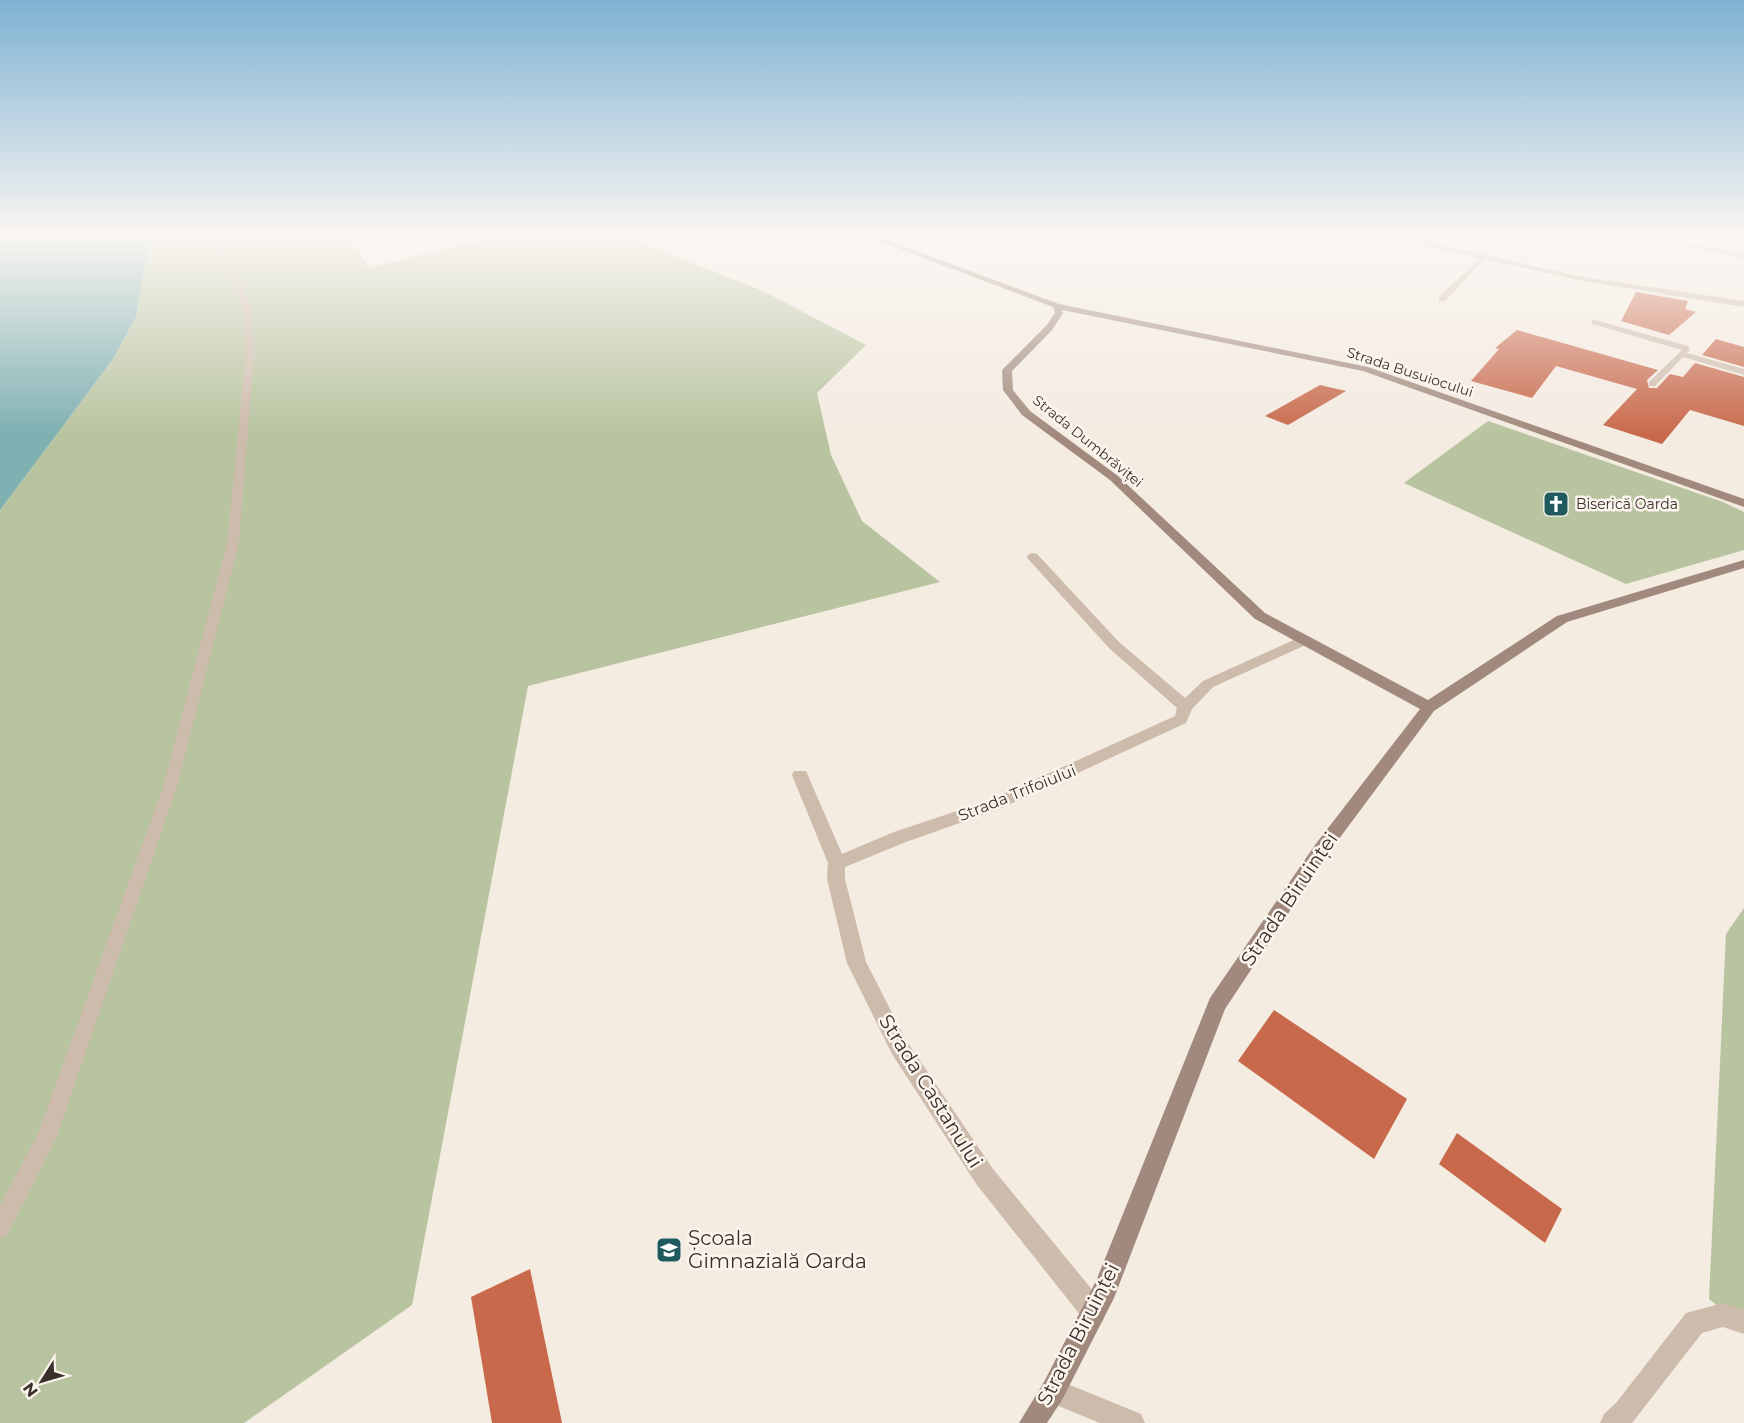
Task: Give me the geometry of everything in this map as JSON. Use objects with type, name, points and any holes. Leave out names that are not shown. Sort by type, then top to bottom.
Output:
[{"type":"main road","points":[[1047,302],[1057,306]]},
{"type":"main road","name":"Strada Busuiocului","points":[[1057,306],[1365,369],[1744,503]]},
{"type":"main road","name":"Strada Dumbrăviței","points":[[1057,306],[1059,313],[1049,328],[1007,370],[1008,390],[1026,414],[1114,478],[1260,616],[1429,707]]},
{"type":"main road","name":"Strada Biruinței","points":[[1032,1423],[1053,1391],[1105,1289],[1217,1004],[1321,850],[1429,707],[1562,619],[1744,564]]},
{"type":"street","points":[[1033,557],[1114,645],[1185,706]]},
{"type":"street","name":"Strada Trifoiului","points":[[837,863],[900,837],[996,804],[1098,759],[1181,719],[1185,706],[1208,684],[1303,641]]},
{"type":"street","name":"Strada Castanului","points":[[800,776],[837,863],[836,879],[857,963],[899,1047],[985,1177],[1094,1312]]},
{"type":"street","points":[[1613,1423],[1625,1412],[1695,1322],[1724,1315],[1744,1322]]},
{"type":"street","points":[[1053,1391],[1132,1423]]},
{"type":"lane","points":[[0,1228],[46,1136],[170,787],[233,543],[250,354],[248,317],[244,302]]},
{"type":"lane","points":[[1595,322],[1686,350],[1652,384]]},
{"type":"lane","points":[[1681,354],[1744,372]]},
{"type":"green space","points":[[139,302],[785,302],[866,345],[817,393],[831,455],[862,521],[940,582],[528,686],[412,1305],[244,1423],[0,1423],[0,510],[113,359],[136,317]]},
{"type":"green space","points":[[1488,421],[1723,502],[1744,512],[1744,550],[1626,584],[1404,483]]},
{"type":"green space","points":[[1744,908],[1744,1327],[1709,1299],[1726,934]]},
{"type":"water","points":[[0,302],[139,302],[136,317],[113,359],[0,510]]},
{"type":"building","points":[[1631,302],[1687,302],[1685,309],[1696,312],[1669,335],[1621,321]]},
{"type":"building","points":[[1517,330],[1658,370],[1647,380],[1649,388],[1657,388],[1670,374],[1683,377],[1695,363],[1744,377],[1744,426],[1690,410],[1662,444],[1603,425],[1637,389],[1556,366],[1532,398],[1471,381],[1499,349],[1495,348]]},
{"type":"building","points":[[1716,339],[1744,347],[1744,367],[1702,355]]},
{"type":"building","points":[[1320,385],[1346,391],[1288,425],[1265,416]]},
{"type":"building","points":[[1274,1010],[1407,1099],[1374,1159],[1238,1061]]},
{"type":"building","points":[[1457,1133],[1562,1209],[1545,1243],[1439,1164]]},
{"type":"building","points":[[530,1269],[562,1423],[492,1423],[471,1297]]},
{"type":"place","name":"Biserică Oarda","points":[[1556,504]]},
{"type":"place","name":"Școala Gimnazială Oarda","points":[[669,1250]]}]
